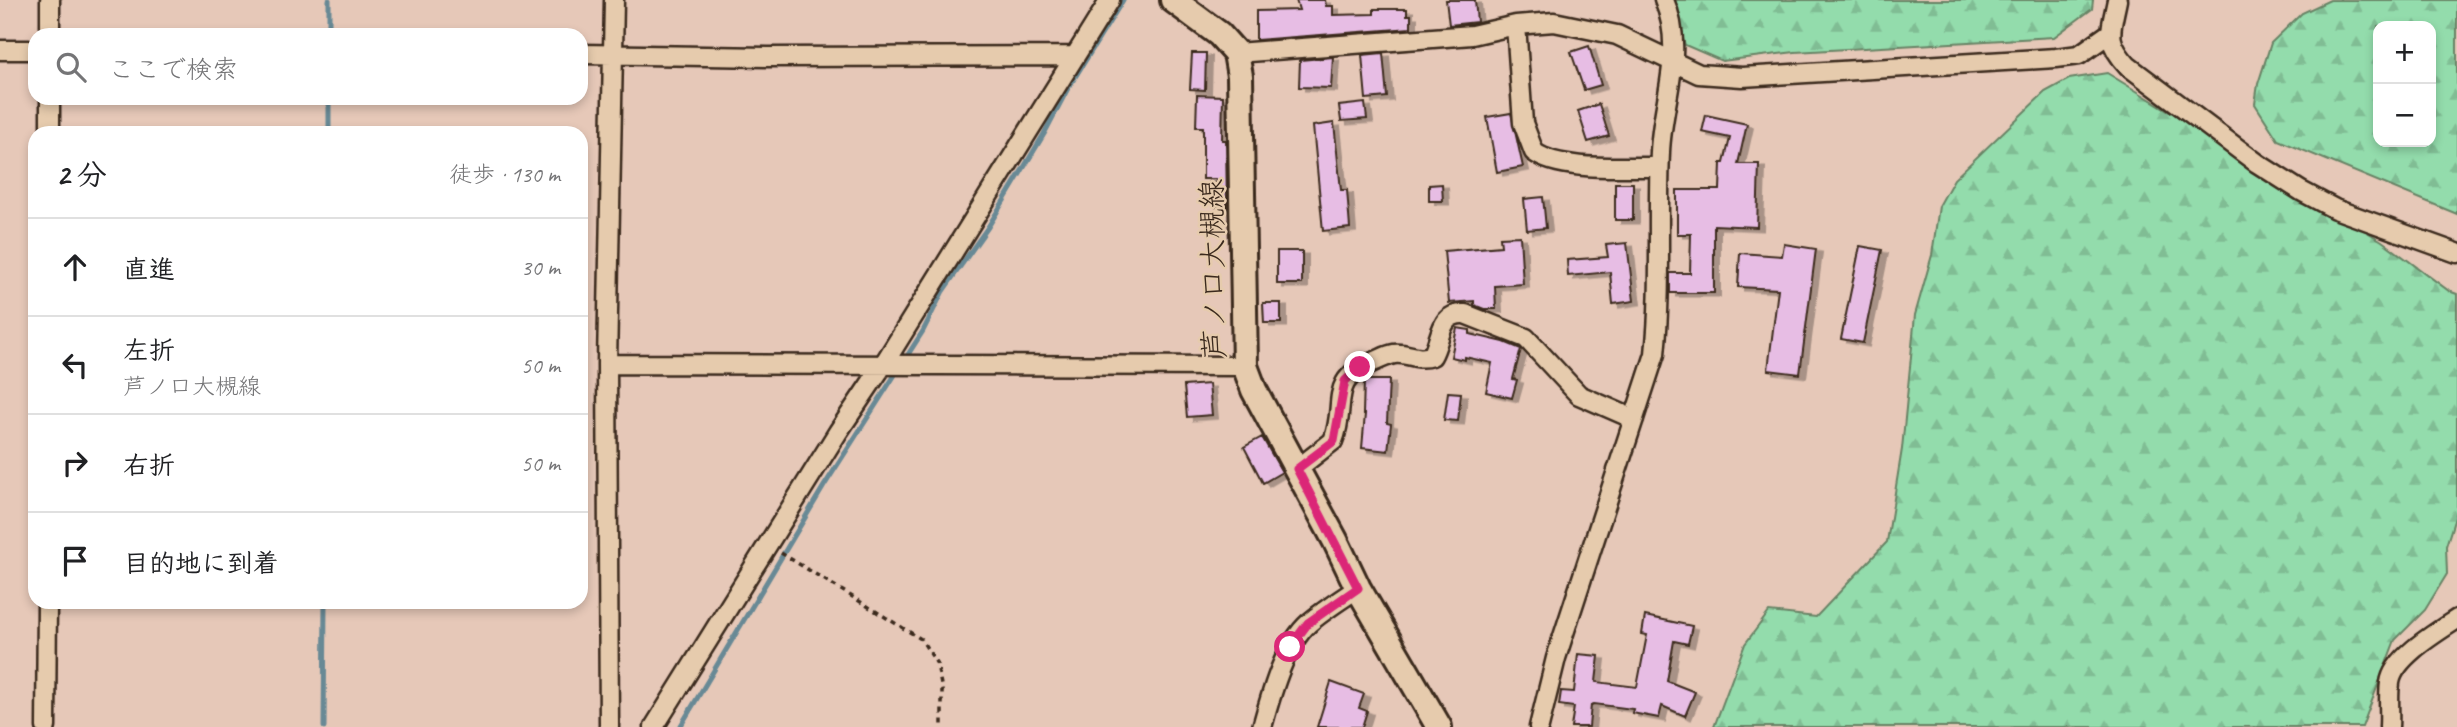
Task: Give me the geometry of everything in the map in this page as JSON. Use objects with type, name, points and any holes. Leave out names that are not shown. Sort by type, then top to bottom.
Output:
[{"type":"main road","points":[[1173,0],[1219,34],[1236,53]]},
{"type":"main road","name":"芦ノ口大槻線","points":[[1236,53],[1240,76],[1245,366],[1254,390],[1358,588],[1439,727]]},
{"type":"street","points":[[50,0],[50,28]]},
{"type":"street","points":[[609,727],[607,365],[614,0]]},
{"type":"street","points":[[654,727],[1110,0]]},
{"type":"street","points":[[1539,727],[1556,658],[1655,354],[1659,319],[1660,148],[1674,60],[1673,26],[1664,0]]},
{"type":"street","points":[[2117,0],[2110,33],[2115,52],[2128,66],[2257,163],[2335,209],[2457,253]]},
{"type":"street","points":[[1236,53],[1460,37],[1516,25],[1554,22],[1617,35],[1699,74],[1742,77],[2056,58],[2079,55],[2110,33]]},
{"type":"street","points":[[1516,25],[1523,123],[1534,152],[1552,162],[1569,165],[1659,167]]},
{"type":"street","points":[[0,50],[28,50]]},
{"type":"street","points":[[588,54],[1073,57]]},
{"type":"street","points":[[50,105],[50,126]]},
{"type":"street","points":[[1297,469],[1334,441],[1342,390],[1349,375],[1360,367],[1393,354],[1416,359],[1432,356],[1445,320],[1448,316],[1459,313],[1465,313],[1525,338],[1579,395],[1634,419]]},
{"type":"street","points":[[607,365],[1245,366]]},
{"type":"street","points":[[1262,727],[1290,647],[1308,623],[1358,588]]},
{"type":"street","points":[[46,727],[47,609]]},
{"type":"street","points":[[2389,727],[2390,680],[2406,658],[2422,643],[2457,619]]},
{"type":"path","points":[[768,545],[921,639],[937,664],[942,690],[942,727]]},
{"type":"green space","points":[[1671,0],[2093,0],[2092,9],[2054,37],[1795,52],[1722,61],[1685,45]]},
{"type":"green space","points":[[2330,0],[2457,0],[2457,214],[2278,140],[2255,104],[2258,84],[2271,43],[2302,13]]},
{"type":"green space","points":[[2107,73],[2382,241],[2449,291],[2457,294],[2457,511],[2446,546],[2447,574],[2425,610],[2395,640],[2362,727],[1714,727],[1745,644],[1769,612],[1816,617],[1887,542],[1902,449],[1915,315],[1932,255],[1939,206],[1954,179],[2045,92],[2069,79]]},
{"type":"building","points":[[1296,0],[1325,0],[1326,6],[1333,6],[1333,15],[1374,14],[1374,9],[1407,9],[1407,15],[1411,15],[1411,28],[1256,40],[1256,11],[1299,10]]},
{"type":"building","points":[[1446,0],[1475,0],[1477,22],[1449,25]]},
{"type":"building","points":[[1589,46],[1601,85],[1584,90],[1571,52]]},
{"type":"building","points":[[1192,53],[1206,53],[1205,90],[1190,89]]},
{"type":"building","points":[[1383,53],[1387,97],[1366,99],[1362,55]]},
{"type":"building","points":[[1333,57],[1331,88],[1299,87],[1300,60]]},
{"type":"building","points":[[1197,95],[1223,96],[1222,140],[1226,140],[1227,207],[1216,207],[1216,179],[1203,179],[1203,127],[1196,127]]},
{"type":"building","points":[[1365,103],[1367,119],[1341,121],[1339,106]]},
{"type":"building","points":[[1599,104],[1609,136],[1588,142],[1578,111]]},
{"type":"building","points":[[1511,113],[1523,167],[1497,172],[1487,117]]},
{"type":"building","points":[[1706,115],[1747,124],[1738,164],[1759,164],[1757,227],[1714,225],[1714,293],[1670,293],[1670,273],[1690,273],[1691,234],[1677,234],[1677,190],[1720,190],[1721,163],[1724,163],[1730,138],[1702,132]]},
{"type":"building","points":[[1334,123],[1341,190],[1347,190],[1350,228],[1323,231],[1313,126]]},
{"type":"building","points":[[1615,183],[1633,183],[1633,220],[1615,220]]},
{"type":"building","points":[[1442,184],[1443,201],[1429,201],[1429,185]]},
{"type":"building","points":[[1543,197],[1546,228],[1527,230],[1524,199]]},
{"type":"building","points":[[1520,236],[1523,284],[1495,286],[1496,309],[1484,309],[1474,305],[1474,301],[1449,303],[1444,251],[1501,246],[1500,237]]},
{"type":"building","points":[[1627,243],[1634,301],[1613,304],[1610,272],[1568,276],[1567,260],[1608,257],[1606,245]]},
{"type":"building","points":[[1784,244],[1816,249],[1800,374],[1768,370],[1778,289],[1738,287],[1740,253],[1782,256]]},
{"type":"building","points":[[1860,246],[1882,250],[1863,343],[1841,339]]},
{"type":"building","points":[[1277,251],[1302,251],[1302,284],[1277,284]]},
{"type":"building","points":[[1263,303],[1281,303],[1281,323],[1264,323]]},
{"type":"building","points":[[1457,328],[1470,330],[1470,334],[1521,349],[1513,379],[1517,380],[1512,398],[1486,392],[1492,363],[1451,357]]},
{"type":"building","points":[[1364,380],[1389,380],[1387,423],[1391,424],[1388,451],[1362,448]]},
{"type":"building","points":[[1209,384],[1212,415],[1187,417],[1184,386]]},
{"type":"building","points":[[1448,392],[1461,393],[1458,421],[1444,420]]},
{"type":"building","points":[[1262,437],[1282,472],[1263,483],[1244,447]]},
{"type":"building","points":[[1645,616],[1692,626],[1688,644],[1674,641],[1667,681],[1695,692],[1685,716],[1662,706],[1659,718],[1632,713],[1633,709],[1594,704],[1591,705],[1589,727],[1571,727],[1574,707],[1559,705],[1561,691],[1574,692],[1578,654],[1599,656],[1596,682],[1637,687],[1647,635],[1642,634]]},
{"type":"building","points":[[1331,682],[1364,694],[1359,708],[1367,711],[1362,727],[1317,727]]},
{"type":"waterway","points":[[329,0],[329,28]]},
{"type":"waterway","points":[[680,727],[824,486],[923,331],[943,291],[988,227],[1067,90],[1123,0]]},
{"type":"waterway","points":[[329,105],[329,126]]},
{"type":"waterway","points":[[324,727],[325,609]]},
{"type":"route","points":[[1290,647],[1308,623],[1358,588],[1297,469],[1334,441],[1345,381],[1360,367]]}]
